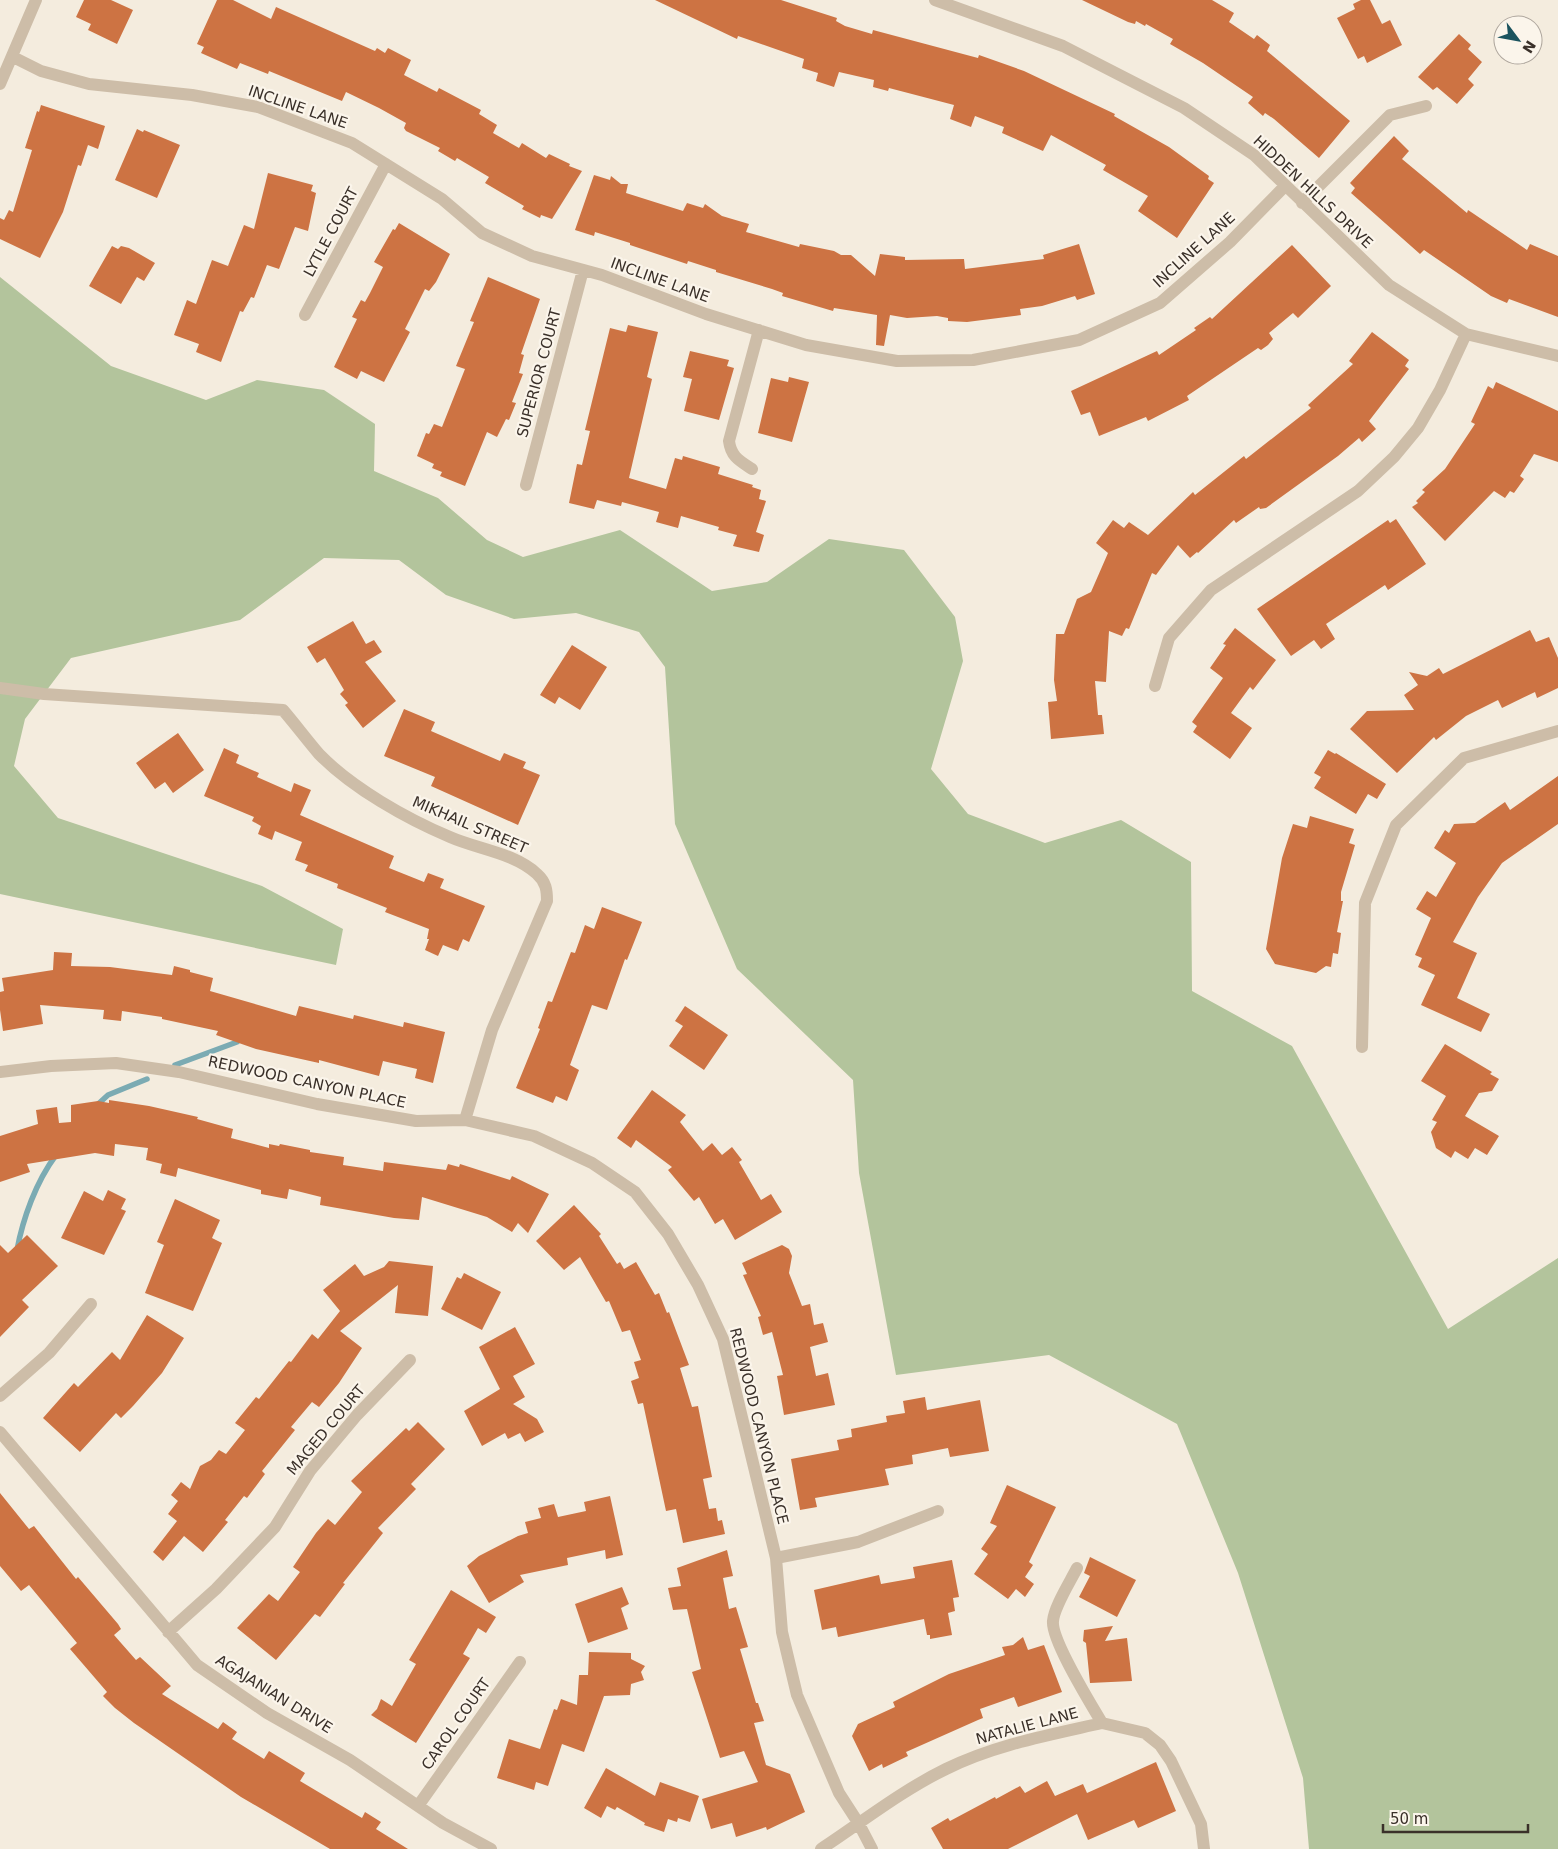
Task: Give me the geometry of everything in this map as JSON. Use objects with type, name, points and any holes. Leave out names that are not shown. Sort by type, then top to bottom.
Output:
[{"type":"street","points":[[0,84],[36,0]]},
{"type":"street","name":"HIDDEN HILLS DRIVE","points":[[935,0],[1063,46],[1184,108],[1254,155],[1284,187],[1389,285],[1466,334],[1558,356]]},
{"type":"street","name":"INCLINE LANE","points":[[13,57],[41,71],[89,84],[192,95],[258,107],[352,143],[442,199],[482,233],[532,256],[583,270],[806,345],[897,361],[973,360],[1079,340],[1160,303],[1230,242],[1284,187]]},
{"type":"street","points":[[1302,203],[1390,115],[1426,106]]},
{"type":"street","name":"LYTLE COURT","points":[[305,315],[386,164]]},
{"type":"street","name":"SUPERIOR COURT","points":[[526,485],[583,270]]},
{"type":"street","points":[[752,469],[730,452],[729,441],[758,330]]},
{"type":"street","points":[[1155,686],[1168,638],[1211,590],[1358,491],[1394,458],[1418,428],[1436,398],[1466,334]]},
{"type":"street","name":"MIKHAIL STREET","points":[[0,688],[44,694],[283,710],[320,755],[380,800],[408,818],[451,838],[520,862],[537,874],[547,888],[546,901],[492,1030],[465,1120]]},
{"type":"street","points":[[1362,1047],[1365,904],[1396,825],[1464,758],[1558,731]]},
{"type":"street","name":"REDWOOD CANYON PLACE","points":[[0,1072],[50,1066],[116,1063],[179,1072],[317,1104],[416,1121],[465,1120],[534,1136],[592,1163],[635,1192],[668,1234],[698,1285],[723,1339],[776,1558],[782,1632],[797,1695],[839,1793],[872,1849]]},
{"type":"street","points":[[0,1396],[49,1353],[91,1304]]},
{"type":"street","name":"MAGED COURT","points":[[168,1632],[216,1590],[275,1527],[310,1471],[357,1415],[410,1360]]},
{"type":"street","name":"AGAJANIAN DRIVE","points":[[0,1432],[197,1665],[267,1713],[350,1760],[418,1806],[491,1849]]},
{"type":"street","points":[[776,1558],[858,1542],[938,1511]]},
{"type":"street","points":[[1077,1568],[1052,1624],[1079,1686],[1102,1722],[1150,1735],[1160,1745],[1171,1761],[1202,1824],[1204,1849]]},
{"type":"street","name":"CAROL COURT","points":[[418,1806],[520,1662]]},
{"type":"street","name":"NATALIE LANE","points":[[859,1824],[900,1795],[946,1769],[998,1748],[1102,1722]]},
{"type":"street","points":[[821,1849],[859,1824]]},
{"type":"green space","points":[[0,277],[111,366],[206,400],[257,380],[324,390],[375,424],[374,471],[438,498],[487,540],[523,557],[620,530],[712,591],[767,582],[829,539],[904,550],[955,617],[963,661],[931,769],[968,814],[1045,843],[1121,820],[1191,862],[1192,991],[1292,1046],[1448,1329],[1558,1258],[1558,1849],[1309,1849],[1303,1778],[1238,1573],[1177,1424],[1049,1355],[896,1375],[859,1173],[853,1080],[737,969],[675,824],[665,667],[639,632],[576,613],[514,619],[446,595],[399,560],[324,558],[240,620],[71,658],[25,719],[14,766],[58,818],[262,886],[343,929],[336,965],[0,894]]},
{"type":"building","points":[[84,0],[111,0],[133,10],[117,44],[88,30],[91,24],[76,17]]},
{"type":"building","points":[[217,0],[233,0],[271,19],[276,7],[375,51],[377,48],[385,53],[388,48],[411,60],[404,75],[437,92],[439,88],[481,110],[479,114],[497,125],[493,133],[519,148],[522,143],[546,158],[549,154],[570,164],[569,166],[582,171],[552,219],[541,215],[540,218],[522,209],[524,206],[485,183],[489,177],[457,158],[455,161],[438,151],[440,148],[406,131],[404,128],[406,123],[379,108],[346,92],[342,101],[269,71],[268,74],[240,63],[237,69],[201,53],[204,47],[197,44]]},
{"type":"building","points":[[655,0],[781,0],[837,18],[836,21],[845,26],[872,34],[873,30],[978,58],[979,55],[1024,71],[1115,114],[1114,116],[1169,147],[1209,176],[1208,179],[1214,183],[1177,238],[1138,211],[1148,196],[1103,170],[1106,165],[1051,135],[1043,151],[1002,133],[1004,127],[975,116],[971,127],[950,119],[954,105],[889,88],[888,91],[873,87],[874,80],[839,72],[834,87],[816,81],[818,73],[802,68],[804,59],[738,36],[737,39]]},
{"type":"building","points":[[1082,0],[1212,0],[1234,13],[1229,22],[1254,39],[1257,35],[1270,45],[1267,51],[1350,121],[1319,158],[1274,119],[1265,113],[1263,116],[1248,103],[1253,97],[1203,63],[1170,44],[1173,39],[1146,24],[1145,26],[1136,21],[1135,24],[1128,22]]},
{"type":"building","points":[[1361,0],[1370,0],[1382,24],[1390,20],[1402,45],[1367,63],[1364,56],[1358,59],[1337,18],[1355,9],[1353,4]]},
{"type":"building","points":[[1459,34],[1471,45],[1468,49],[1482,62],[1468,79],[1474,85],[1457,104],[1437,87],[1433,90],[1418,77]]},
{"type":"building","points":[[41,105],[105,126],[98,149],[88,145],[81,166],[78,165],[63,212],[40,258],[0,239],[0,218],[4,220],[9,210],[13,212],[32,150],[25,148],[37,111],[39,112]]},
{"type":"building","points":[[137,129],[143,132],[144,130],[180,145],[157,198],[115,180]]},
{"type":"building","points":[[1394,136],[1409,151],[1402,159],[1467,213],[1468,210],[1527,250],[1530,244],[1558,256],[1558,317],[1509,299],[1507,303],[1491,296],[1424,250],[1420,254],[1351,193],[1355,188],[1350,183]]},
{"type":"building","points":[[268,173],[313,185],[311,191],[316,193],[308,231],[295,227],[279,269],[267,265],[254,298],[251,297],[243,312],[240,311],[221,362],[196,352],[199,344],[174,335],[187,300],[196,304],[212,260],[228,266],[244,225],[254,229]]},
{"type":"building","points":[[594,175],[610,180],[611,176],[621,184],[628,184],[626,193],[683,211],[687,203],[703,208],[705,204],[722,216],[749,224],[746,232],[799,247],[800,244],[834,251],[841,255],[851,255],[875,276],[880,254],[905,257],[905,260],[964,259],[965,269],[1044,259],[1043,255],[1079,244],[1095,294],[1077,300],[1075,296],[1042,306],[1020,309],[1021,315],[967,322],[948,321],[948,318],[937,316],[907,318],[890,315],[884,346],[876,345],[877,315],[834,308],[833,311],[782,296],[783,293],[688,261],[687,264],[595,232],[594,236],[575,230]]},
{"type":"building","points":[[399,223],[450,254],[436,282],[429,291],[425,289],[405,329],[410,332],[384,382],[361,371],[357,379],[334,367],[357,319],[352,317],[361,300],[365,302],[383,267],[374,262],[393,229],[395,230]]},
{"type":"building","points":[[1292,245],[1331,286],[1298,318],[1293,313],[1269,333],[1273,339],[1268,345],[1261,350],[1258,348],[1187,396],[1189,400],[1148,421],[1146,417],[1099,436],[1090,412],[1081,415],[1071,391],[1157,351],[1159,355],[1196,330],[1194,328],[1210,317],[1212,319]]},
{"type":"building","points":[[112,246],[118,249],[121,246],[129,248],[155,263],[144,281],[137,277],[121,304],[89,286]]},
{"type":"building","points":[[488,277],[540,299],[521,354],[524,355],[519,373],[523,374],[512,402],[516,403],[509,420],[506,419],[497,437],[487,432],[465,486],[440,476],[442,472],[432,468],[434,464],[417,456],[426,433],[429,434],[434,424],[442,427],[465,369],[456,366],[474,322],[470,321]]},
{"type":"building","points":[[628,325],[658,332],[647,377],[652,379],[629,478],[666,489],[675,458],[682,460],[683,456],[720,467],[718,474],[753,485],[752,487],[761,490],[759,499],[766,501],[756,532],[764,535],[759,552],[733,546],[737,535],[718,530],[719,527],[681,516],[678,528],[656,522],[659,512],[622,502],[621,506],[597,500],[594,509],[569,503],[577,464],[582,465],[590,431],[585,430],[610,328],[626,332]]},
{"type":"building","points":[[1372,332],[1409,360],[1405,366],[1409,369],[1369,421],[1376,429],[1362,442],[1359,438],[1338,456],[1266,508],[1260,509],[1259,507],[1236,523],[1234,520],[1190,558],[1178,545],[1156,575],[1152,573],[1129,629],[1126,628],[1122,636],[1109,631],[1106,682],[1095,681],[1098,715],[1102,715],[1104,734],[1051,739],[1048,702],[1057,701],[1054,680],[1056,634],[1064,634],[1077,599],[1091,592],[1108,553],[1096,543],[1113,520],[1124,528],[1129,522],[1148,535],[1193,492],[1195,495],[1244,456],[1246,459],[1311,408],[1308,405],[1353,364],[1349,361]]},
{"type":"building","points":[[690,351],[729,360],[727,366],[734,368],[719,420],[684,411],[692,379],[683,377]]},
{"type":"building","points":[[789,377],[809,382],[792,442],[758,433],[771,378],[788,382]]},
{"type":"building","points":[[1496,382],[1558,411],[1558,462],[1534,454],[1520,476],[1524,479],[1514,493],[1510,491],[1505,498],[1494,491],[1445,541],[1412,507],[1418,503],[1416,501],[1425,492],[1422,490],[1445,469],[1475,424],[1471,422],[1488,386],[1493,389]]},
{"type":"building","points":[[1396,519],[1426,564],[1388,590],[1385,585],[1326,624],[1335,639],[1321,649],[1314,640],[1291,656],[1257,609],[1388,520],[1390,523]]},
{"type":"building","points":[[353,621],[366,644],[374,640],[382,652],[365,662],[396,701],[363,728],[345,705],[348,703],[340,694],[344,690],[325,658],[317,663],[307,647]]},
{"type":"building","points":[[1235,628],[1276,660],[1253,690],[1250,687],[1231,713],[1252,728],[1230,759],[1193,732],[1197,726],[1192,722],[1223,678],[1210,668],[1226,645],[1223,644]]},
{"type":"building","points":[[1530,630],[1536,642],[1549,637],[1558,658],[1558,688],[1537,698],[1535,692],[1502,708],[1498,700],[1466,716],[1436,740],[1434,737],[1397,773],[1350,729],[1367,711],[1414,710],[1404,695],[1418,685],[1409,672],[1427,676],[1439,668],[1443,674]]},
{"type":"building","points":[[572,645],[607,667],[580,710],[559,697],[555,704],[540,695]]},
{"type":"building","points":[[404,709],[435,722],[431,731],[500,761],[504,753],[526,762],[523,768],[540,775],[518,825],[431,786],[435,777],[384,756]]},
{"type":"building","points":[[178,733],[204,770],[173,793],[165,782],[155,789],[136,763]]},
{"type":"building","points":[[224,748],[239,755],[236,763],[259,773],[257,777],[291,792],[294,783],[311,790],[300,815],[394,856],[389,868],[424,882],[428,873],[444,879],[440,888],[485,906],[469,942],[463,939],[458,951],[443,945],[438,956],[425,950],[429,939],[427,939],[429,929],[385,912],[387,908],[337,888],[338,884],[305,871],[308,865],[295,860],[302,842],[275,831],[272,840],[258,834],[261,826],[252,821],[254,817],[204,796]]},
{"type":"building","points":[[1328,750],[1386,784],[1377,799],[1368,794],[1356,814],[1314,788],[1321,777],[1314,773]]},
{"type":"building","points":[[1558,776],[1558,824],[1502,863],[1478,897],[1453,942],[1477,953],[1457,998],[1490,1014],[1481,1032],[1421,1005],[1435,975],[1418,967],[1422,958],[1415,955],[1431,918],[1416,909],[1427,891],[1436,897],[1456,863],[1434,848],[1445,830],[1449,833],[1454,824],[1475,823],[1505,802],[1510,810]]},
{"type":"building","points":[[1310,816],[1354,829],[1349,843],[1355,845],[1341,892],[1341,901],[1343,901],[1337,932],[1341,933],[1338,954],[1333,953],[1331,967],[1326,966],[1316,973],[1275,964],[1266,949],[1282,858],[1293,824],[1307,828]]},
{"type":"building","points":[[602,907],[642,922],[627,960],[625,959],[607,1010],[592,1005],[570,1065],[579,1070],[567,1101],[556,1096],[553,1103],[516,1088],[540,1029],[538,1028],[548,1001],[552,1002],[571,952],[575,953],[585,925],[594,929]]},
{"type":"building","points":[[54,952],[72,953],[71,966],[110,967],[172,975],[174,966],[190,970],[190,972],[213,978],[210,991],[296,1016],[299,1006],[353,1019],[354,1015],[403,1027],[404,1022],[445,1032],[433,1083],[415,1078],[417,1069],[383,1061],[379,1076],[319,1060],[319,1063],[256,1049],[216,1035],[218,1031],[162,1019],[162,1017],[122,1011],[121,1021],[103,1019],[104,1010],[40,1005],[43,1024],[3,1031],[0,1010],[0,992],[4,991],[2,978],[53,970]]},
{"type":"building","points":[[685,1006],[728,1035],[704,1070],[669,1046],[683,1026],[675,1021]]},
{"type":"building","points":[[1445,1044],[1492,1072],[1490,1074],[1499,1079],[1492,1091],[1479,1093],[1465,1116],[1499,1136],[1487,1155],[1475,1148],[1468,1159],[1455,1151],[1451,1158],[1436,1148],[1431,1132],[1437,1122],[1432,1120],[1446,1096],[1421,1081]]},
{"type":"building","points":[[652,1090],[686,1115],[680,1122],[703,1151],[712,1143],[722,1155],[732,1147],[742,1160],[739,1162],[761,1200],[771,1194],[782,1212],[735,1240],[723,1219],[715,1224],[699,1197],[694,1201],[668,1170],[672,1167],[636,1140],[631,1148],[617,1138]]},
{"type":"building","points":[[109,1100],[149,1106],[198,1117],[197,1119],[233,1129],[231,1138],[269,1148],[269,1144],[279,1146],[280,1144],[310,1150],[310,1152],[344,1157],[343,1165],[383,1171],[384,1162],[446,1170],[448,1164],[459,1167],[460,1164],[510,1180],[512,1176],[549,1194],[528,1233],[518,1223],[512,1232],[487,1217],[422,1197],[419,1220],[394,1218],[320,1205],[321,1197],[289,1189],[287,1199],[261,1194],[261,1190],[178,1168],[176,1177],[160,1173],[162,1164],[146,1160],[148,1148],[115,1144],[114,1156],[95,1153],[27,1164],[30,1172],[0,1182],[0,1136],[38,1124],[36,1110],[57,1107],[59,1123],[71,1122],[71,1105],[98,1101],[109,1103]]},
{"type":"building","points":[[108,1190],[126,1199],[121,1209],[126,1211],[104,1255],[61,1238],[84,1191],[103,1201]]},
{"type":"building","points":[[175,1199],[220,1220],[212,1238],[222,1243],[193,1311],[145,1293],[164,1245],[157,1242]]},
{"type":"building","points":[[574,1205],[601,1234],[599,1236],[617,1264],[620,1262],[624,1269],[636,1262],[655,1295],[659,1293],[667,1313],[669,1312],[689,1365],[680,1368],[692,1407],[698,1406],[712,1477],[703,1479],[709,1509],[716,1508],[718,1521],[722,1520],[725,1534],[683,1543],[676,1509],[666,1511],[643,1403],[638,1404],[631,1381],[639,1378],[634,1362],[641,1360],[630,1330],[622,1332],[609,1301],[606,1302],[580,1257],[564,1270],[536,1241]]},
{"type":"building","points":[[27,1235],[58,1266],[22,1300],[29,1307],[0,1337],[0,1245],[8,1253]]},
{"type":"building","points":[[782,1245],[789,1249],[792,1256],[789,1273],[802,1306],[810,1304],[814,1325],[823,1323],[828,1342],[810,1347],[816,1376],[828,1373],[835,1405],[784,1415],[777,1376],[783,1375],[772,1332],[763,1335],[758,1317],[761,1316],[743,1275],[747,1274],[742,1263]]},
{"type":"building","points":[[389,1261],[433,1266],[428,1316],[395,1313],[398,1285],[340,1331],[362,1348],[339,1383],[319,1407],[312,1402],[291,1427],[295,1430],[262,1471],[265,1474],[247,1498],[244,1496],[225,1520],[228,1522],[203,1552],[184,1536],[163,1561],[153,1552],[177,1521],[168,1514],[178,1501],[171,1495],[181,1482],[190,1489],[200,1466],[211,1460],[219,1450],[226,1454],[245,1430],[235,1423],[256,1397],[259,1399],[312,1334],[318,1339],[340,1311],[323,1290],[355,1264],[364,1276],[384,1267]]},
{"type":"building","points":[[464,1273],[501,1292],[482,1330],[441,1309],[457,1277],[461,1279]]},
{"type":"building","points":[[147,1315],[184,1338],[162,1373],[133,1406],[121,1418],[116,1413],[80,1452],[43,1418],[74,1383],[78,1387],[112,1352],[120,1360]]},
{"type":"building","points":[[515,1327],[535,1364],[513,1376],[525,1397],[513,1404],[537,1419],[544,1432],[525,1442],[520,1433],[508,1439],[505,1433],[482,1446],[464,1411],[500,1389],[479,1347]]},
{"type":"building","points":[[925,1397],[927,1410],[980,1400],[989,1451],[950,1457],[948,1448],[912,1455],[913,1464],[885,1469],[889,1485],[815,1498],[817,1507],[800,1510],[791,1459],[839,1450],[837,1440],[852,1437],[851,1429],[887,1422],[886,1416],[905,1413],[903,1401]]},
{"type":"building","points":[[418,1422],[445,1449],[411,1484],[416,1489],[378,1528],[383,1533],[343,1583],[345,1584],[320,1617],[315,1614],[276,1660],[237,1628],[269,1594],[278,1601],[300,1572],[293,1567],[316,1533],[328,1519],[335,1525],[362,1492],[351,1481],[406,1428],[409,1431]]},
{"type":"building","points":[[1007,1485],[1056,1507],[1029,1562],[1033,1565],[1025,1577],[1034,1584],[1025,1597],[1016,1589],[1008,1599],[974,1574],[988,1554],[981,1549],[997,1526],[990,1523]]},
{"type":"building","points":[[0,1493],[29,1529],[34,1526],[76,1579],[78,1577],[118,1624],[121,1629],[114,1635],[136,1660],[140,1657],[171,1686],[162,1694],[218,1729],[223,1722],[237,1732],[232,1739],[264,1759],[269,1751],[305,1773],[300,1781],[362,1818],[365,1812],[381,1822],[376,1829],[408,1849],[330,1849],[241,1797],[115,1708],[103,1696],[107,1692],[70,1649],[77,1643],[29,1585],[21,1591],[0,1566]]},
{"type":"building","points":[[610,1496],[623,1555],[606,1559],[605,1550],[567,1558],[568,1565],[520,1575],[524,1582],[489,1603],[467,1566],[479,1556],[518,1536],[528,1533],[525,1522],[541,1518],[538,1508],[554,1504],[558,1517],[586,1511],[584,1502]]},
{"type":"building","points":[[727,1550],[733,1576],[723,1578],[729,1609],[736,1607],[748,1647],[740,1649],[756,1703],[758,1703],[764,1721],[754,1723],[766,1765],[790,1774],[805,1812],[767,1830],[766,1827],[736,1837],[732,1823],[711,1829],[702,1799],[758,1782],[744,1751],[720,1758],[692,1672],[701,1669],[687,1609],[673,1610],[668,1588],[681,1586],[677,1568]]},
{"type":"building","points":[[1090,1557],[1136,1580],[1117,1617],[1079,1597],[1090,1576],[1084,1573]]},
{"type":"building","points":[[952,1560],[959,1597],[953,1598],[955,1611],[948,1613],[952,1635],[930,1639],[930,1635],[927,1635],[924,1619],[838,1637],[836,1627],[822,1630],[814,1590],[879,1575],[881,1584],[915,1578],[913,1567]]},
{"type":"building","points":[[622,1587],[629,1604],[621,1608],[628,1629],[588,1643],[575,1604]]},
{"type":"building","points":[[451,1590],[496,1617],[486,1633],[478,1628],[463,1654],[470,1658],[416,1743],[371,1715],[377,1709],[381,1699],[392,1706],[416,1664],[409,1660]]},
{"type":"building","points":[[1113,1626],[1105,1641],[1127,1638],[1132,1681],[1090,1683],[1086,1643],[1083,1641],[1084,1630]]},
{"type":"building","points":[[1023,1637],[1028,1650],[1044,1645],[1062,1692],[1018,1707],[1014,1697],[980,1709],[983,1718],[906,1752],[908,1756],[883,1768],[882,1764],[869,1771],[852,1736],[858,1724],[895,1707],[893,1702],[949,1674],[1005,1655],[1002,1647],[1013,1645]]},
{"type":"building","points":[[589,1652],[631,1653],[631,1659],[645,1666],[641,1672],[644,1680],[631,1684],[630,1695],[604,1696],[584,1752],[562,1744],[548,1786],[536,1782],[534,1790],[497,1778],[509,1739],[540,1749],[554,1709],[557,1710],[561,1699],[577,1705],[579,1675],[588,1675]]},
{"type":"building","points":[[1156,1762],[1176,1811],[1138,1828],[1134,1820],[1088,1840],[1077,1814],[1008,1849],[943,1849],[931,1828],[948,1818],[950,1821],[1020,1786],[1025,1793],[1047,1781],[1055,1796],[1083,1784],[1087,1793]]},
{"type":"building","points":[[606,1768],[655,1796],[660,1782],[699,1796],[690,1822],[678,1818],[677,1822],[668,1819],[664,1832],[644,1825],[645,1823],[617,1807],[615,1810],[607,1806],[601,1818],[584,1808]]},
{"type":"waterway","points":[[175,1065],[237,1042]]},
{"type":"waterway","points":[[96,1106],[108,1095],[147,1079]]},
{"type":"waterway","points":[[17,1250],[23,1225],[36,1188],[56,1155]]}]
